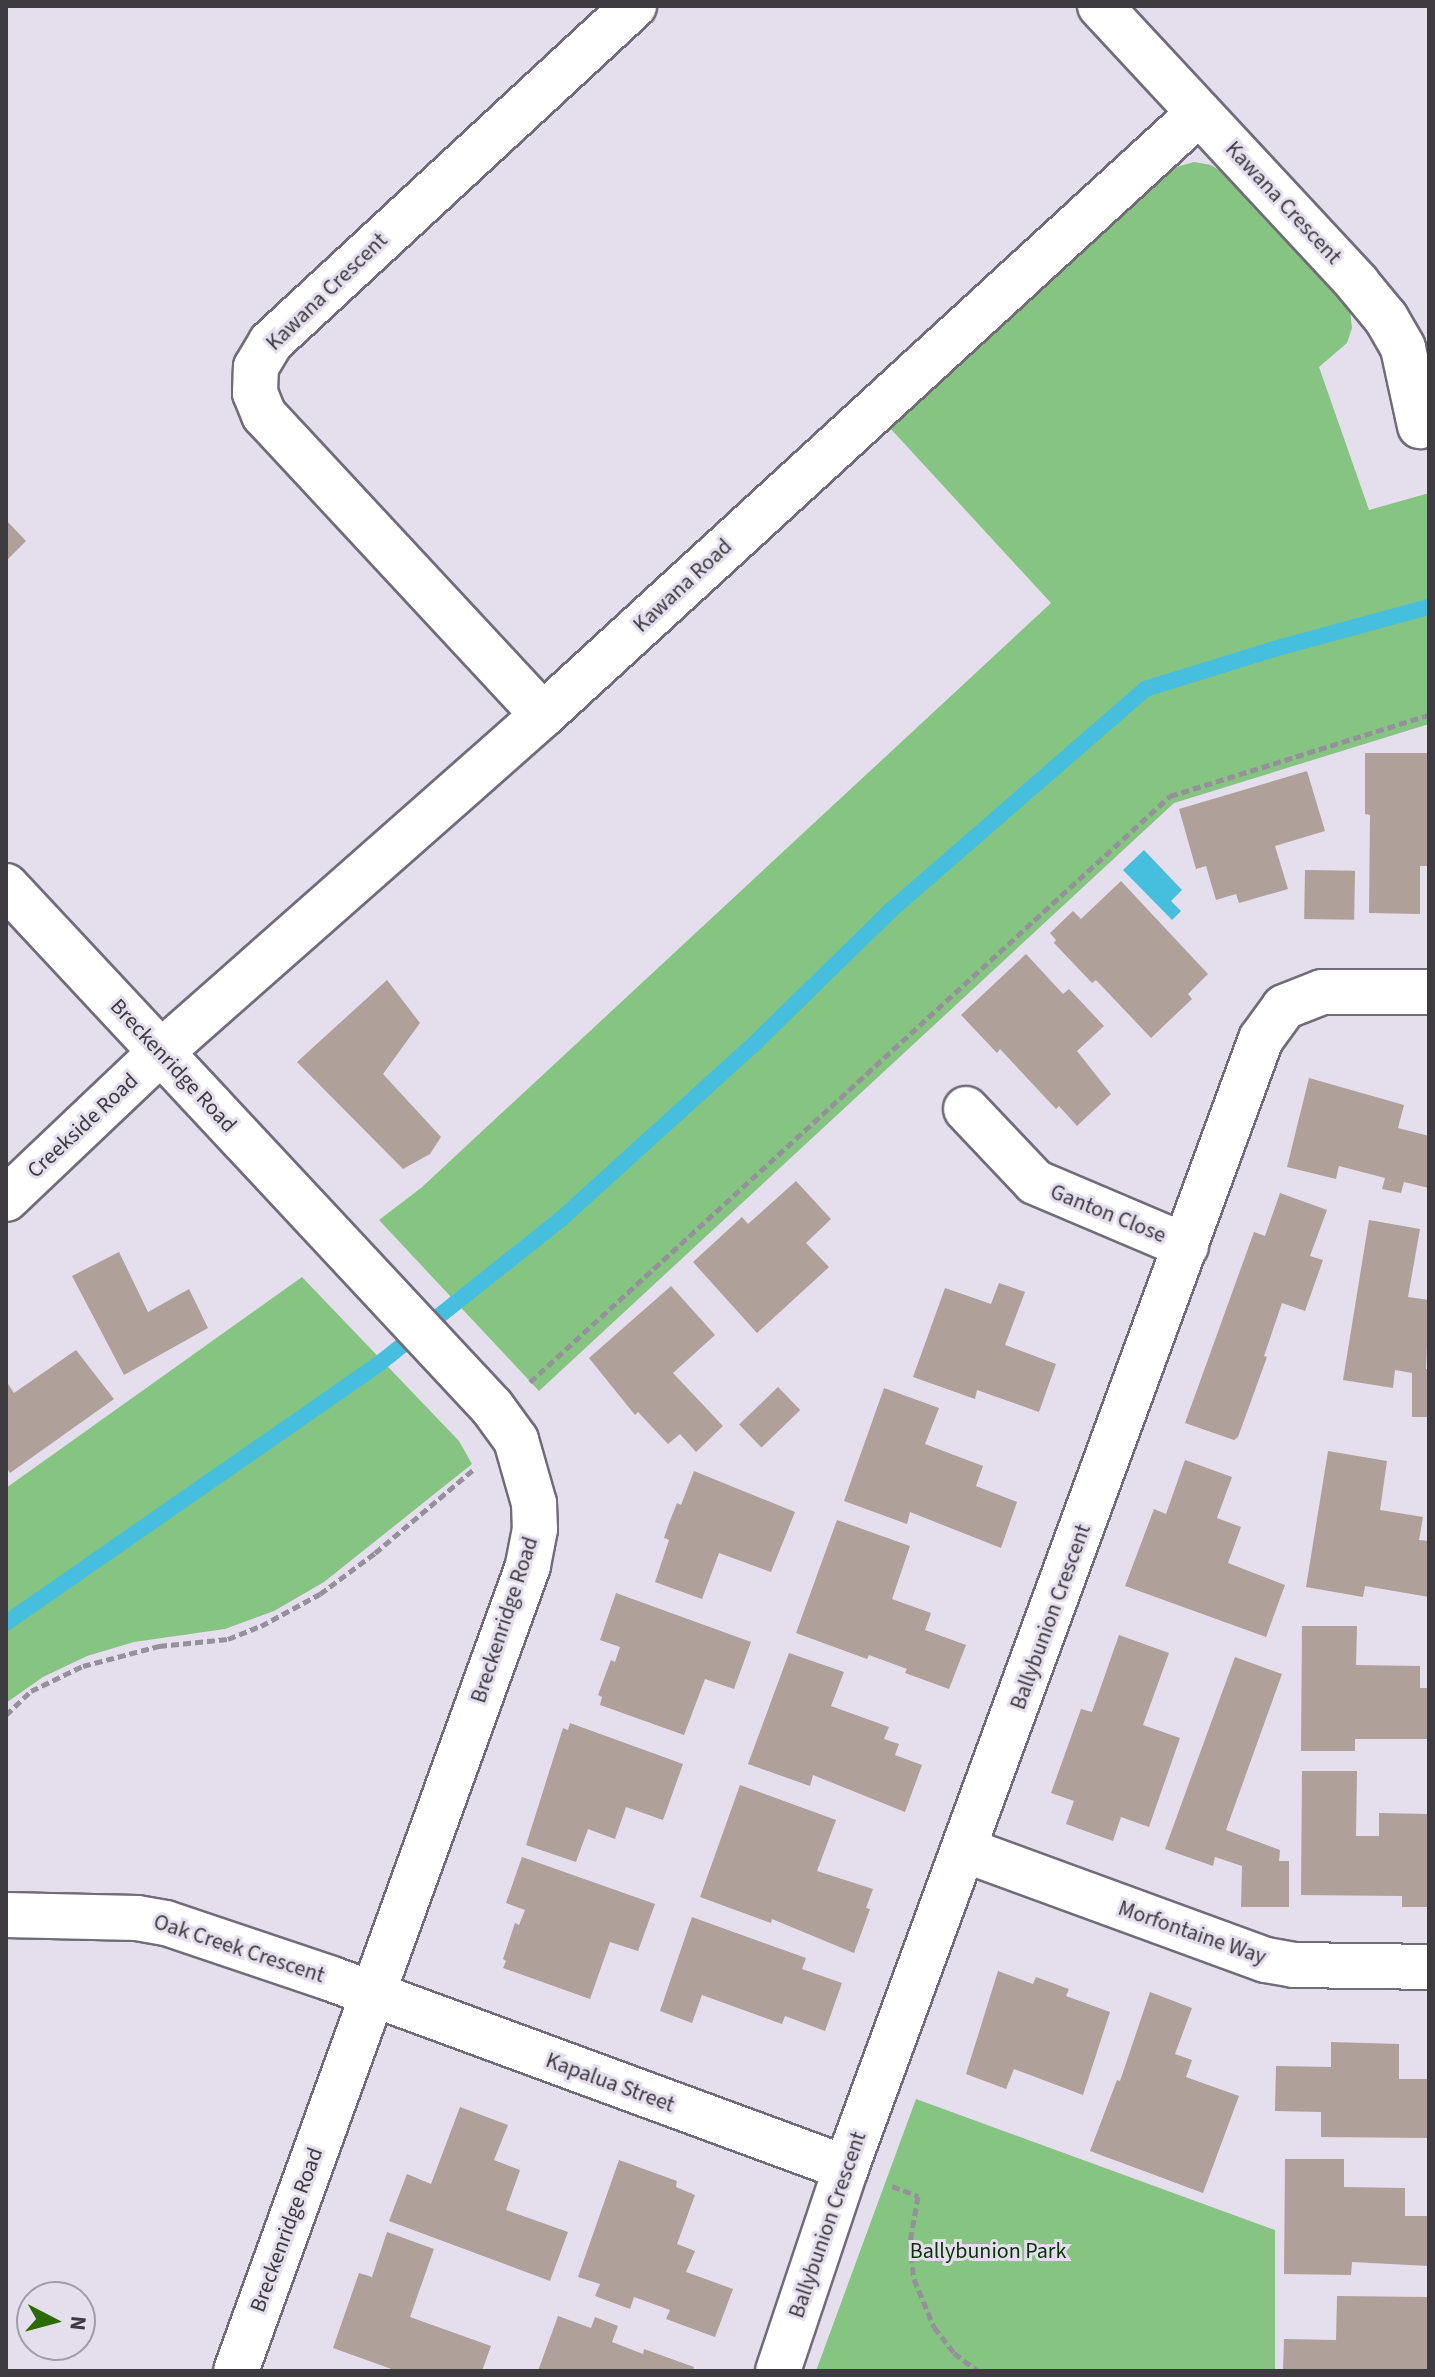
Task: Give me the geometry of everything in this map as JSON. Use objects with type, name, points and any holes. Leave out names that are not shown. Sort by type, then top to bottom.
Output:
[{"type":"street","name":"Kawana Crescent","points":[[543,715],[264,415],[255,393],[256,367],[271,342],[634,6]]},
{"type":"street","name":"Kawana Crescent","points":[[1100,6],[1386,318],[1403,348],[1420,426]]},
{"type":"street","name":"Kawana Road","points":[[160,1053],[543,715],[1199,113]]},
{"type":"street","name":"Breckenridge Road","points":[[6,886],[506,1425],[530,1479],[534,1503],[532,1551],[236,2371]]},
{"type":"street","name":"Ballybunion Crescent","points":[[778,2371],[846,2168],[1261,1039],[1284,1007],[1322,992],[1429,992]]},
{"type":"street","name":"Creekside Road","points":[[6,1199],[160,1053]]},
{"type":"street","name":"Ganton Close","points":[[966,1109],[1035,1182],[1186,1246]]},
{"type":"street","name":"Morfontaine Way","points":[[965,1850],[1266,1960],[1293,1965],[1429,1967]]},
{"type":"street","name":"Oak Creek Crescent","points":[[6,1915],[151,1919],[332,1979],[373,1997]]},
{"type":"street","name":"Kapalua Street","points":[[373,1997],[846,2168]]},
{"type":"path","points":[[6,1715],[31,1691],[83,1666],[159,1646],[228,1639],[261,1626],[320,1594],[375,1553],[487,1459],[525,1386],[1170,796],[1429,715]]},
{"type":"path","points":[[846,2168],[918,2196],[910,2243],[914,2279],[934,2327],[954,2353],[978,2371]]},
{"type":"green space","points":[[1194,162],[1211,165],[1225,174],[1350,310],[1352,328],[1347,343],[1319,367],[1369,510],[1429,493],[1429,724],[1174,803],[539,1391],[379,1220],[421,1188],[1051,603],[890,428],[1169,169]]},
{"type":"green space","points":[[302,1277],[459,1441],[472,1464],[324,1582],[274,1611],[225,1629],[134,1642],[87,1656],[43,1677],[6,1703],[6,1488]]},
{"type":"green space","name":"Ballybunion Park","points":[[916,2099],[1275,2230],[1275,2371],[816,2371]]},
{"type":"water","points":[[1144,850],[1182,890],[1171,901],[1181,911],[1172,920],[1123,870]]},
{"type":"building","points":[[6,520],[26,541],[6,561]]},
{"type":"building","points":[[1365,753],[1429,753],[1429,866],[1420,866],[1420,914],[1369,913],[1370,815],[1365,814]]},
{"type":"building","points":[[1307,771],[1325,831],[1275,846],[1288,889],[1239,903],[1236,894],[1216,900],[1206,866],[1196,869],[1179,809]]},
{"type":"building","points":[[1305,870],[1355,871],[1354,920],[1304,919]]},
{"type":"building","points":[[1121,881],[1208,974],[1188,994],[1192,999],[1151,1038],[1096,980],[1092,983],[1054,943],[1056,940],[1050,933],[1073,911],[1081,919]]},
{"type":"building","points":[[1026,954],[1063,994],[1069,989],[1104,1026],[1077,1051],[1111,1094],[1077,1126],[1059,1106],[1056,1109],[1000,1049],[997,1053],[961,1015]]},
{"type":"building","points":[[387,980],[420,1023],[383,1074],[441,1137],[430,1154],[403,1169],[297,1062]]},
{"type":"building","points":[[1309,1078],[1404,1105],[1398,1128],[1429,1136],[1429,1188],[1404,1182],[1401,1193],[1382,1189],[1385,1178],[1339,1166],[1336,1179],[1287,1167]]},
{"type":"building","points":[[796,1181],[831,1219],[806,1243],[829,1267],[757,1333],[693,1262],[742,1217],[748,1224]]},
{"type":"building","points":[[1280,1193],[1327,1210],[1310,1256],[1323,1260],[1305,1311],[1282,1303],[1264,1356],[1267,1357],[1238,1437],[1234,1440],[1185,1423],[1254,1232],[1265,1236]]},
{"type":"building","points":[[1369,1220],[1420,1229],[1408,1297],[1429,1300],[1426,1369],[1429,1369],[1429,1417],[1412,1417],[1412,1373],[1395,1370],[1393,1388],[1343,1380]]},
{"type":"building","points":[[119,1252],[148,1312],[189,1289],[208,1328],[124,1375],[72,1276]]},
{"type":"building","points":[[999,1283],[1025,1292],[1005,1345],[1056,1364],[1039,1412],[977,1390],[975,1399],[913,1377],[945,1288],[991,1304]]},
{"type":"building","points":[[671,1286],[715,1335],[673,1373],[723,1426],[696,1452],[680,1434],[668,1444],[638,1412],[635,1415],[589,1358]]},
{"type":"building","points":[[76,1350],[114,1399],[10,1473],[6,1467],[6,1381],[14,1393]]},
{"type":"building","points":[[778,1387],[800,1410],[761,1448],[739,1425]]},
{"type":"building","points":[[884,1388],[939,1408],[925,1444],[983,1466],[976,1486],[1017,1502],[1001,1548],[910,1512],[907,1524],[844,1501]]},
{"type":"building","points":[[1328,1451],[1387,1461],[1380,1510],[1423,1517],[1419,1540],[1429,1541],[1429,1597],[1365,1586],[1363,1597],[1306,1587]]},
{"type":"building","points":[[1185,1460],[1232,1477],[1217,1518],[1241,1527],[1228,1563],[1285,1585],[1266,1637],[1125,1586],[1154,1509],[1166,1514]]},
{"type":"building","points":[[694,1471],[795,1512],[771,1572],[719,1553],[702,1599],[655,1582],[669,1540],[664,1538],[669,1523],[677,1503],[681,1505]]},
{"type":"building","points":[[837,1520],[910,1546],[892,1599],[931,1613],[925,1630],[966,1645],[949,1689],[905,1673],[907,1669],[869,1655],[867,1659],[796,1633]]},
{"type":"building","points":[[616,1593],[751,1642],[734,1689],[705,1679],[684,1735],[600,1705],[602,1697],[598,1695],[611,1660],[615,1662],[620,1647],[600,1640]]},
{"type":"building","points":[[1302,1626],[1357,1626],[1356,1665],[1420,1666],[1420,1688],[1429,1688],[1429,1739],[1355,1739],[1355,1751],[1301,1751]]},
{"type":"building","points":[[1119,1635],[1169,1653],[1143,1725],[1180,1738],[1149,1827],[1121,1817],[1113,1841],[1066,1824],[1074,1801],[1051,1793],[1081,1709],[1092,1712]]},
{"type":"building","points":[[789,1653],[844,1672],[831,1706],[889,1727],[884,1739],[899,1744],[895,1755],[922,1765],[905,1812],[813,1775],[810,1786],[748,1764]]},
{"type":"building","points":[[1235,1657],[1282,1674],[1226,1830],[1280,1850],[1279,1861],[1289,1861],[1289,1907],[1241,1907],[1242,1866],[1215,1857],[1213,1866],[1165,1849]]},
{"type":"building","points":[[570,1723],[683,1764],[663,1820],[626,1807],[615,1839],[588,1829],[576,1862],[526,1845],[563,1728],[568,1730]]},
{"type":"building","points":[[1302,1771],[1357,1771],[1356,1836],[1379,1836],[1379,1813],[1429,1814],[1429,1907],[1402,1907],[1402,1896],[1301,1895]]},
{"type":"building","points":[[740,1785],[836,1820],[817,1871],[873,1889],[866,1908],[870,1909],[854,1953],[772,1919],[771,1923],[700,1897]]},
{"type":"building","points":[[522,1857],[655,1904],[638,1951],[610,1942],[590,1999],[503,1968],[515,1923],[519,1925],[525,1910],[506,1903]]},
{"type":"building","points":[[692,1917],[806,1958],[802,1969],[842,1983],[825,2031],[785,2016],[782,2024],[702,1995],[692,2023],[660,2011]]},
{"type":"building","points":[[998,1971],[1033,1984],[1036,1977],[1069,1989],[1066,1996],[1110,2012],[1083,2095],[1014,2069],[1006,2089],[966,2074]]},
{"type":"building","points":[[1150,1992],[1192,2008],[1175,2054],[1192,2060],[1186,2077],[1239,2096],[1203,2193],[1090,2151],[1117,2080],[1120,2081]]},
{"type":"building","points":[[1331,2042],[1399,2044],[1399,2079],[1429,2079],[1429,2138],[1321,2137],[1321,2112],[1275,2111],[1276,2066],[1331,2067]]},
{"type":"building","points":[[460,2107],[508,2125],[494,2160],[520,2170],[506,2210],[568,2232],[550,2281],[389,2221],[407,2174],[431,2184]]},
{"type":"building","points":[[1285,2159],[1344,2159],[1344,2187],[1405,2188],[1405,2216],[1429,2216],[1429,2266],[1352,2262],[1351,2275],[1284,2274]]},
{"type":"building","points":[[619,2160],[677,2181],[676,2187],[695,2195],[677,2244],[695,2251],[686,2272],[733,2289],[715,2337],[666,2319],[670,2310],[634,2297],[630,2309],[595,2296],[600,2284],[578,2277]]},
{"type":"building","points":[[387,2232],[434,2249],[410,2317],[491,2346],[482,2371],[397,2371],[333,2348],[359,2273],[372,2277]]},
{"type":"building","points":[[1337,2296],[1427,2297],[1427,2371],[1283,2371],[1284,2339],[1336,2340]]},
{"type":"building","points":[[558,2316],[591,2328],[595,2317],[618,2326],[612,2342],[643,2354],[644,2349],[694,2367],[693,2371],[538,2371]]},
{"type":"waterway","points":[[6,1623],[380,1363],[561,1219],[757,1041],[890,911],[1145,689],[1274,649],[1429,607]]}]
